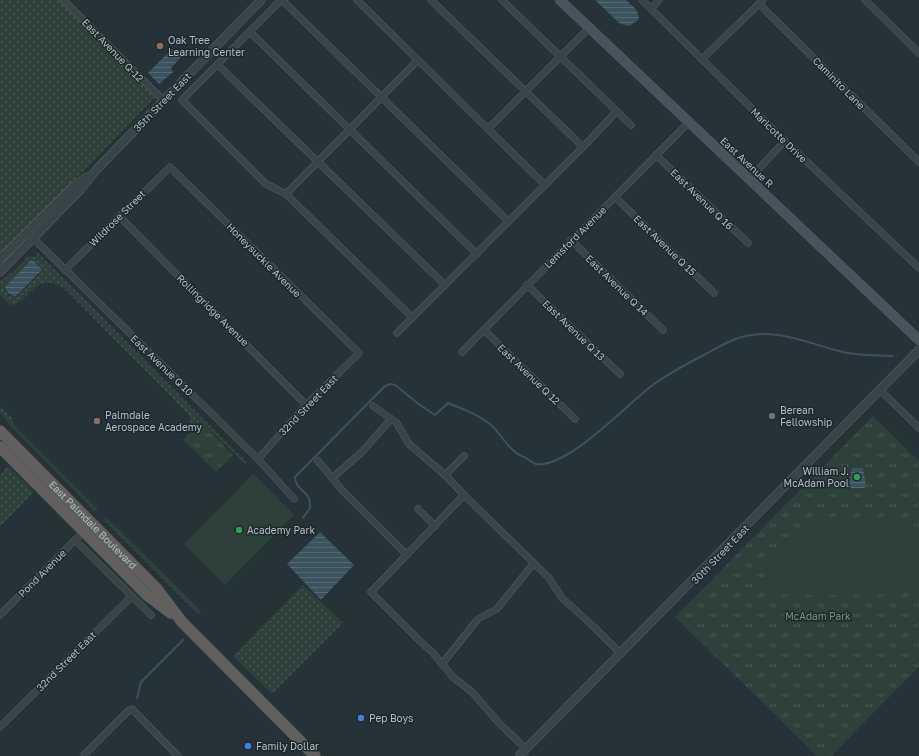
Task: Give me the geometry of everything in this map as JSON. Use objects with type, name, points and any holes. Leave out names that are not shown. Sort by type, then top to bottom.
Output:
[{"type":"highway","points":[[0,422],[16,439],[22,453]]},
{"type":"highway","name":"East Palmdale Boulevard","points":[[0,431],[153,586],[182,622],[315,756]]},
{"type":"highway","name":"East Palmdale Boulevard","points":[[0,447],[147,595],[182,622]]},
{"type":"highway","points":[[96,518],[147,571],[153,586]]},
{"type":"main road","name":"East Avenue R","points":[[560,0],[919,340]]},
{"type":"street","name":"East Avenue Q-12","points":[[63,0],[162,100]]},
{"type":"street","name":"35th Street East","points":[[0,272],[74,186],[97,169],[162,100],[261,0]]},
{"type":"street","points":[[412,317],[286,194],[266,184],[182,100],[282,0],[508,221]]},
{"type":"street","points":[[357,0],[545,185]]},
{"type":"street","points":[[431,0],[583,147]]},
{"type":"street","points":[[502,0],[631,125]]},
{"type":"street","name":"Maricotte Drive","points":[[642,0],[785,142],[919,268]]},
{"type":"street","points":[[651,9],[659,0]]},
{"type":"street","points":[[865,0],[919,53]]},
{"type":"street","points":[[702,59],[761,2]]},
{"type":"street","name":"Caminito Lane","points":[[761,2],[919,162]]},
{"type":"street","points":[[488,129],[589,28]]},
{"type":"street","points":[[250,32],[477,254]]},
{"type":"street","points":[[286,194],[418,60]]},
{"type":"street","points":[[218,65],[445,285]]},
{"type":"street","points":[[397,333],[477,254],[617,111]]},
{"type":"street","name":"Lemsford Avenue","points":[[462,352],[689,122]]},
{"type":"street","points":[[749,179],[785,142]]},
{"type":"street","name":"East Avenue Q 16","points":[[656,155],[748,243]]},
{"type":"street","name":"Wildrose Street","points":[[65,270],[170,167]]},
{"type":"street","name":"Honeysuckle Avenue","points":[[170,167],[359,353]]},
{"type":"street","name":"East Avenue Q 15","points":[[615,197],[714,293]]},
{"type":"street","name":"Rollingridge Avenue","points":[[119,216],[306,405]]},
{"type":"street","name":"35th Street East","points":[[0,259],[11,248],[31,235]]},
{"type":"street","name":"East Avenue Q 10","points":[[31,235],[258,459],[294,499]]},
{"type":"street","name":"East Avenue Q 14","points":[[571,240],[663,330]]},
{"type":"street","points":[[0,264],[9,254],[11,248]]},
{"type":"street","name":"East Avenue Q 13","points":[[528,285],[620,374]]},
{"type":"street","name":"East Avenue Q 12","points":[[484,330],[575,418]]},
{"type":"street","name":"30th Street East","points":[[519,756],[919,350]]},
{"type":"street","name":"32nd Street East","points":[[258,459],[306,405],[359,353]]},
{"type":"street","points":[[880,390],[919,428]]},
{"type":"street","points":[[373,406],[396,422],[409,444],[445,475],[533,564],[549,578],[562,598],[621,654]]},
{"type":"street","points":[[332,478],[362,452],[391,419]]},
{"type":"street","points":[[445,475],[464,456]]},
{"type":"street","points":[[318,461],[332,478],[407,555]]},
{"type":"street","points":[[464,495],[371,592],[420,642],[433,653],[454,678],[472,692],[526,749]]},
{"type":"street","points":[[418,509],[435,526]]},
{"type":"street","name":"Pond Avenue","points":[[0,615],[84,531]]},
{"type":"street","points":[[75,540],[151,615]]},
{"type":"street","points":[[442,664],[478,619],[497,610],[533,564]]},
{"type":"street","name":"32nd Street East","points":[[0,727],[132,596]]},
{"type":"street","points":[[83,756],[128,711],[132,709],[178,756]]},
{"type":"green space","points":[[0,0],[69,0],[160,92],[0,257]]},
{"type":"green space","points":[[38,253],[246,462],[246,465],[200,421],[194,427],[190,423],[190,416],[64,288],[54,284],[41,284],[21,301],[14,305],[9,304],[0,295],[0,281],[15,270],[28,256],[35,257]],"holes":[[[32,259],[43,271],[15,298],[8,295],[4,288]]]},
{"type":"green space","points":[[0,406],[11,417],[15,426],[98,509],[95,511],[8,423],[0,413]]},
{"type":"green space","name":"McAdam Park","points":[[873,416],[919,461],[919,667],[831,756],[817,756],[675,617]]},
{"type":"green space","points":[[201,422],[233,455],[216,472],[183,440]]},
{"type":"green space","points":[[8,466],[34,492],[0,527],[0,475]]},
{"type":"green space","name":"Academy Park","points":[[253,474],[294,515],[225,585],[184,544]]},
{"type":"green space","points":[[105,516],[201,611],[198,614],[103,519]]},
{"type":"green space","points":[[850,517],[851,596],[766,593],[766,580],[769,567],[780,545],[788,536],[809,522],[822,518]]},
{"type":"green space","points":[[853,517],[889,520],[913,532],[919,539],[919,590],[855,596]]},
{"type":"green space","points":[[303,585],[343,623],[272,694],[233,656]]},
{"type":"water","points":[[595,0],[626,0],[636,9],[639,17],[638,20],[629,26],[621,24]]},
{"type":"water","points":[[172,49],[181,57],[171,68],[173,72],[159,84],[148,73]]},
{"type":"water","points":[[32,259],[42,270],[15,297],[8,293],[5,287]]},
{"type":"water","name":"William J. McAdam Pool","points":[[852,468],[863,468],[866,486],[864,488],[851,488],[849,486]]},
{"type":"water","points":[[320,532],[354,565],[321,600],[287,564]]},
{"type":"waterway","points":[[303,518],[310,508],[310,500],[296,483],[295,477],[385,386],[390,384],[395,385],[435,415],[448,403],[476,415],[491,425],[516,453],[536,464],[549,463],[581,446],[659,380],[733,340],[760,334],[787,336],[845,353],[893,356]]},
{"type":"waterway","points":[[137,698],[141,682],[183,640]]},
{"type":"place","name":"Oak Tree Learning Center","points":[[160,46]]},
{"type":"place","name":"Berean Fellowship","points":[[772,416]]},
{"type":"place","name":"Palmdale Aerospace Academy","points":[[97,421]]},
{"type":"place","name":"William J. McAdam Pool","points":[[857,477]]},
{"type":"place","name":"Academy Park","points":[[239,530]]},
{"type":"place","name":"Pep Boys","points":[[361,718]]},
{"type":"place","name":"Family Dollar","points":[[248,746]]}]
